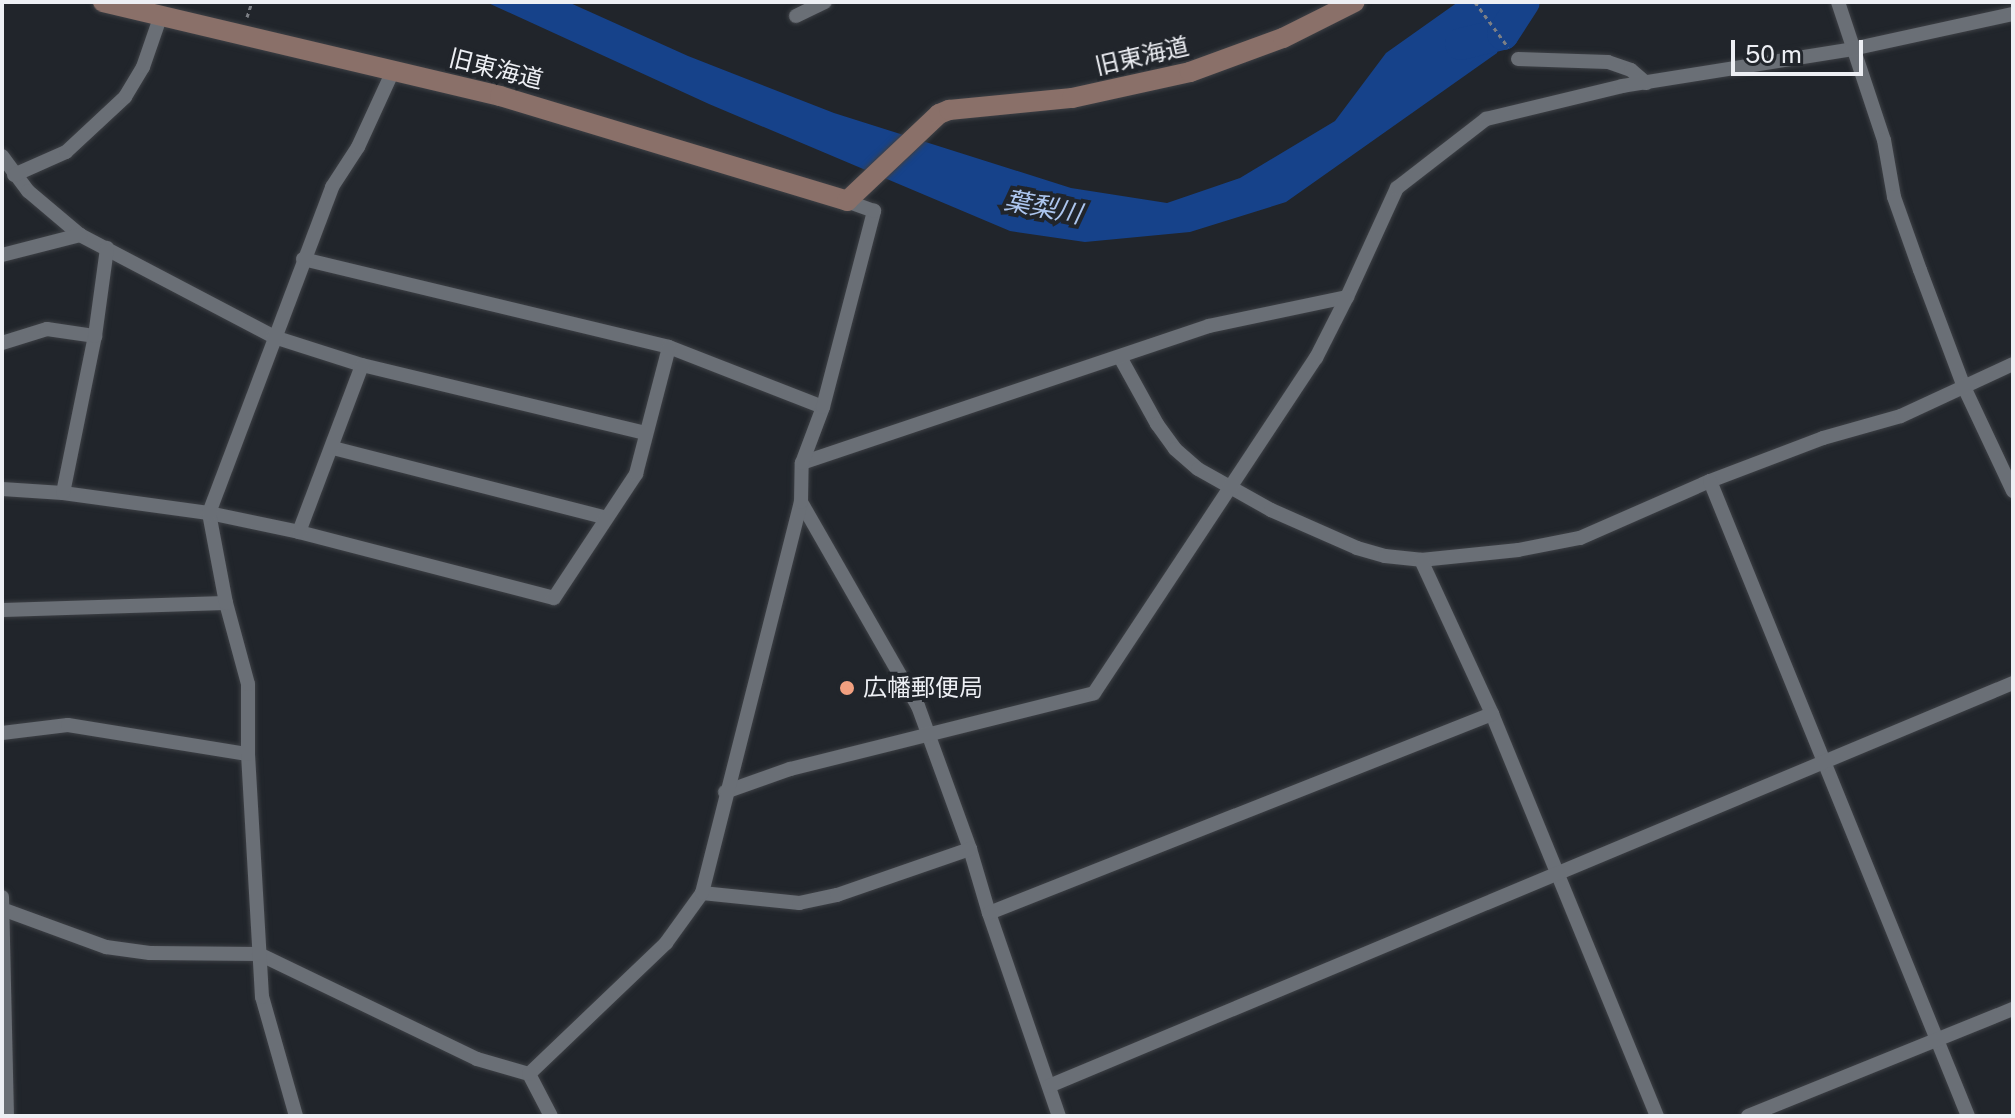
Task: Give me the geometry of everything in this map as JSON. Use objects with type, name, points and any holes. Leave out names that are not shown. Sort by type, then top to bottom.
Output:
[{"type":"main road","name":"旧東海道","points":[[103,2],[500,96],[847,201],[931,122],[949,110],[1072,98],[1190,72],[1283,38],[1355,2]]},
{"type":"street","points":[[796,16],[825,2]]},
{"type":"street","points":[[1838,2],[1884,140],[1894,197],[1964,387],[2013,491]]},
{"type":"street","points":[[725,792],[790,769],[929,737],[1094,693],[1316,358],[1397,188],[1486,119],[1646,83],[1852,49],[2013,14]]},
{"type":"street","points":[[14,175],[66,152],[87,136],[125,97],[143,67],[161,15]]},
{"type":"street","points":[[1518,59],[1608,62],[1631,70],[1646,83]]},
{"type":"street","points":[[296,1116],[262,997],[248,754],[248,684],[226,603],[209,513],[332,187],[358,147],[393,71]]},
{"type":"street","points":[[2,156],[28,191],[80,235],[274,337],[362,365],[646,433]]},
{"type":"street","points":[[529,1074],[666,943],[702,893],[725,792],[801,502],[802,463],[823,407],[874,211],[847,201]]},
{"type":"street","points":[[2,255],[80,235]]},
{"type":"street","points":[[63,493],[95,336],[107,248]]},
{"type":"street","points":[[303,259],[669,347],[823,407]]},
{"type":"street","points":[[802,463],[1249,315],[1347,297]]},
{"type":"street","points":[[2,343],[47,329],[95,336]]},
{"type":"street","points":[[2,489],[63,493],[209,513],[299,532],[554,598],[604,517],[636,474],[669,347]]},
{"type":"street","points":[[1120,357],[1157,424],[1175,449],[1198,469],[1228,487],[1357,548],[1385,556],[1421,560],[1505,552],[1580,538],[1710,481],[1823,438],[1901,416],[2013,364]]},
{"type":"street","points":[[299,532],[362,365]]},
{"type":"street","points":[[333,448],[604,517]]},
{"type":"street","points":[[1710,481],[1968,1116]]},
{"type":"street","points":[[801,502],[918,706],[970,849],[1059,1116]]},
{"type":"street","points":[[1421,560],[1492,714],[1657,1116]]},
{"type":"street","points":[[2,610],[226,603]]},
{"type":"street","points":[[1049,1086],[2013,683]]},
{"type":"street","points":[[989,913],[1492,714]]},
{"type":"street","points":[[2,733],[68,725],[248,754]]},
{"type":"street","points":[[702,893],[799,903],[837,895],[970,849]]},
{"type":"street","points":[[7,1116],[3,905],[106,947],[150,953],[259,954],[477,1059],[529,1074],[551,1116]]},
{"type":"street","points":[[1748,1116],[2013,1009]]},
{"type":"path","points":[[1475,2],[1518,59]]},
{"type":"water","points":[[486,2],[568,2],[688,56],[834,113],[1071,188],[1167,203],[1240,178],[1335,121],[1386,53],[1458,2],[1524,2],[1503,34],[1497,53],[1286,202],[1190,232],[1085,242],[1010,231],[709,104]]},
{"type":"waterway","name":"葉梨川","points":[[1461,44],[1503,34],[1524,2]]},
{"type":"place","name":"広幡郵便局","points":[[847,688]]}]
